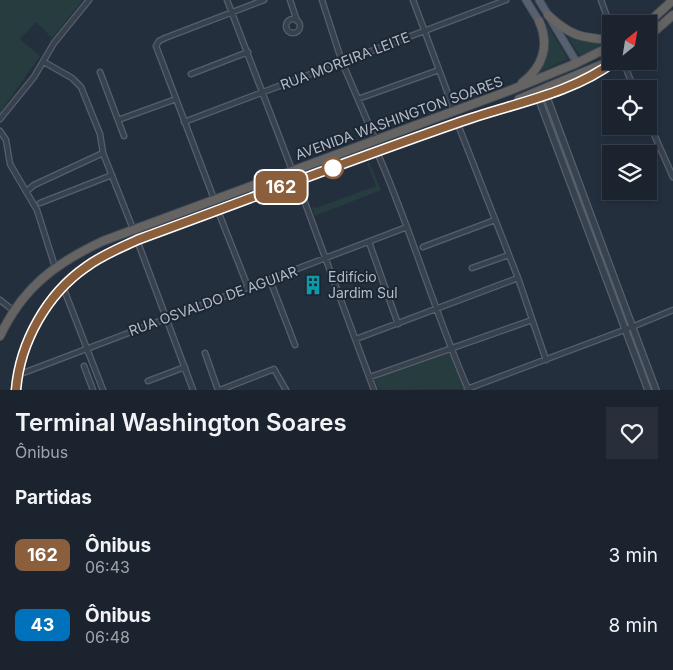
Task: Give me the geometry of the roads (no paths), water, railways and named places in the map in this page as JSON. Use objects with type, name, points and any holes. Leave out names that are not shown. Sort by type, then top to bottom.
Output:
[{"type":"highway","points":[[657,15],[673,0]]},
{"type":"highway","points":[[548,14],[569,32],[590,39],[602,40]]},
{"type":"highway","points":[[658,28],[673,15]]},
{"type":"highway","points":[[511,90],[531,76],[540,62],[545,46],[543,31],[538,21]]},
{"type":"highway","name":"AVENIDA WASHINGTON SOARES","points":[[0,336],[14,311],[32,287],[54,267],[95,244],[511,90],[578,63],[602,51]]},
{"type":"highway","points":[[572,77],[576,74],[578,63]]},
{"type":"highway","points":[[499,108],[602,64]]},
{"type":"highway","name":"AVENIDA WASHINGTON SOARES","points":[[16,390],[18,375],[35,325],[46,306],[62,287],[99,258],[137,240],[458,122],[542,96],[586,79],[602,69]]},
{"type":"main road","points":[[526,0],[538,21]]},
{"type":"main road","points":[[539,0],[578,63]]},
{"type":"street","points":[[0,119],[44,62],[54,43],[89,0]]},
{"type":"street","points":[[227,0],[264,91],[292,170]]},
{"type":"street","points":[[214,199],[156,49],[159,41],[170,36],[264,0]]},
{"type":"street","points":[[290,0],[297,21]]},
{"type":"street","points":[[322,0],[342,62],[375,139]]},
{"type":"street","points":[[413,0],[454,110]]},
{"type":"street","name":"RUA MOREIRA LEITE","points":[[184,122],[506,0]]},
{"type":"street","points":[[601,0],[606,15]]},
{"type":"street","points":[[191,74],[248,52]]},
{"type":"street","points":[[44,62],[72,78],[81,87],[100,134],[103,153],[133,229]]},
{"type":"street","points":[[358,99],[439,70]]},
{"type":"street","points":[[100,72],[124,136]]},
{"type":"street","points":[[542,96],[618,287],[630,328],[653,390]]},
{"type":"street","points":[[542,96],[612,290],[630,328]]},
{"type":"street","points":[[118,120],[176,99]]},
{"type":"street","points":[[458,122],[518,278],[546,360]]},
{"type":"street","points":[[0,131],[6,140],[10,164],[28,190],[37,210],[54,267]]},
{"type":"street","points":[[654,135],[673,177]]},
{"type":"street","points":[[377,152],[407,227],[466,390],[673,310]]},
{"type":"street","points":[[28,190],[34,185],[103,153]]},
{"type":"street","points":[[40,202],[112,175]]},
{"type":"street","points":[[297,181],[374,390]]},
{"type":"street","points":[[218,211],[248,288]]},
{"type":"street","points":[[423,248],[495,220]]},
{"type":"street","name":"RUA OSVALDO DE AGUIAR","points":[[18,375],[166,317],[270,280],[407,227]]},
{"type":"street","points":[[137,240],[193,390]]},
{"type":"street","points":[[368,242],[398,324]]},
{"type":"street","points":[[472,268],[508,255]]},
{"type":"street","points":[[356,339],[518,278]]},
{"type":"street","points":[[270,280],[295,345]]},
{"type":"street","points":[[62,287],[103,390]]},
{"type":"street","points":[[612,290],[618,287]]},
{"type":"street","points":[[0,300],[14,311]]},
{"type":"street","points":[[370,377],[532,320]]},
{"type":"street","points":[[205,353],[219,390],[274,369],[286,390]]},
{"type":"street","points":[[84,366],[93,390]]},
{"type":"street","points":[[148,381],[185,367]]},
{"type":"place","name":"Edifício Jardim Sul","points":[[313,285]]}]
